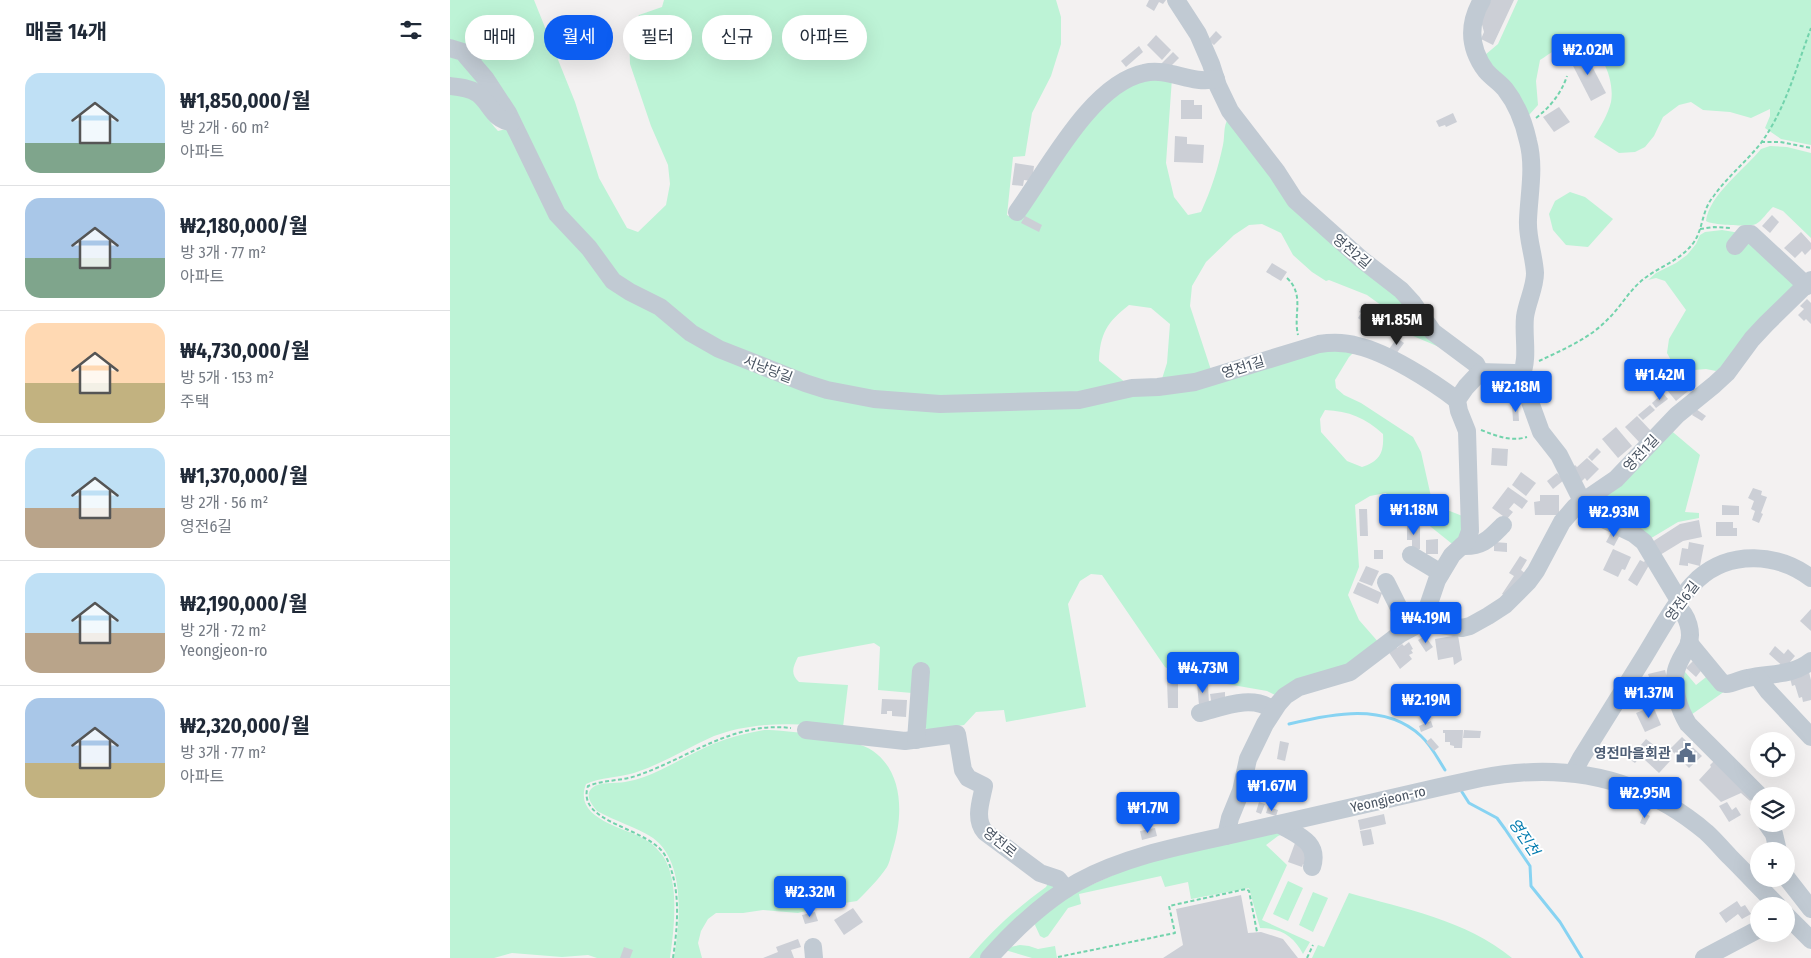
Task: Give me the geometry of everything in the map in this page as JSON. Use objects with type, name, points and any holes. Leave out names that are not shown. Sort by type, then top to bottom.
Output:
[{"type":"street","name":"영전2길","points":[[1176,0],[1198,34],[1223,99],[1230,111],[1277,172],[1295,200],[1361,259],[1401,290],[1433,332],[1476,364],[1480,372]]},
{"type":"street","points":[[1482,0],[1472,21],[1474,48],[1478,59],[1486,71],[1504,88],[1511,98],[1524,127],[1531,157],[1528,230],[1535,273],[1526,315],[1526,350],[1522,373],[1541,432],[1559,455],[1582,501],[1605,520],[1634,534],[1644,542],[1687,619],[1689,643],[1676,668],[1675,674],[1677,698],[1681,710],[1688,724],[1751,787]]},
{"type":"street","name":"서낭당길","points":[[450,48],[462,52],[468,57],[495,93],[512,122],[557,214],[589,248],[613,280],[630,292],[660,307],[691,333],[737,357],[827,390],[874,399],[940,404],[1079,400],[1132,388]]},
{"type":"street","points":[[1017,212],[1080,119],[1120,84],[1144,72],[1179,74],[1200,81],[1216,79]]},
{"type":"street","points":[[450,86],[476,93],[484,100],[496,117],[506,122],[512,122]]},
{"type":"street","points":[[1734,246],[1745,234],[1751,234]]},
{"type":"street","name":"영전1길","points":[[1416,626],[1462,628],[1470,626],[1505,606],[1536,571],[1562,522],[1569,514],[1582,501],[1616,479],[1677,416],[1714,385],[1727,372],[1752,339],[1809,283],[1751,234]]},
{"type":"street","name":"영전1길","points":[[1132,388],[1195,382],[1301,349],[1332,342],[1358,346],[1374,351],[1427,380],[1457,400]]},
{"type":"street","points":[[1226,836],[1230,818],[1241,791],[1248,759],[1273,710],[1285,696],[1299,687],[1350,672],[1416,626],[1441,573],[1452,555],[1466,542],[1470,531],[1467,436],[1457,400],[1480,372],[1522,373]]},
{"type":"street","points":[[1462,546],[1483,543],[1503,525]]},
{"type":"street","points":[[1411,555],[1441,573]]},
{"type":"street","name":"영전6길","points":[[1574,773],[1678,604],[1689,589],[1708,573],[1733,561],[1749,558],[1768,558],[1788,564],[1811,578]]},
{"type":"street","points":[[1386,582],[1416,626]]},
{"type":"street","points":[[1689,643],[1722,682],[1730,684],[1744,679],[1789,672],[1805,666],[1811,661]]},
{"type":"street","points":[[916,740],[921,671]]},
{"type":"street","points":[[1758,677],[1768,691],[1811,737]]},
{"type":"street","points":[[1200,712],[1248,702],[1262,704],[1273,710]]},
{"type":"street","name":"영전6길","points":[[1544,771],[1554,768],[1568,759],[1595,721],[1616,702]]},
{"type":"street","name":"영전로","points":[[806,730],[895,741],[957,734],[962,770],[968,778],[984,786],[978,819],[980,826],[985,832],[1040,872],[1058,879],[1066,889]]},
{"type":"street","name":"Yeongjeon-ro","points":[[989,958],[1033,914],[1066,889],[1124,862],[1226,836],[1480,778],[1516,772],[1574,773],[1626,785],[1652,796],[1674,808],[1708,834],[1769,897]]},
{"type":"street","points":[[1279,824],[1305,840],[1312,847],[1315,855],[1312,867]]},
{"type":"street","points":[[1795,886],[1809,902],[1795,908]]},
{"type":"street","name":"Yeongjeon-ro","points":[[1795,923],[1811,940]]},
{"type":"street","points":[[1704,958],[1750,934]]},
{"type":"path","points":[[1522,373],[1587,336],[1606,322],[1639,283],[1656,270],[1673,262],[1695,241],[1706,206],[1761,142],[1786,100],[1811,28]]},
{"type":"path","points":[[1524,127],[1546,110],[1557,97],[1563,87],[1566,76]]},
{"type":"path","points":[[1761,142],[1780,142],[1811,148]]},
{"type":"path","points":[[1700,229],[1714,227],[1731,228],[1744,230],[1751,234]]},
{"type":"path","points":[[1287,278],[1295,288],[1297,295],[1297,331],[1301,349]]},
{"type":"path","points":[[1465,424],[1496,436],[1514,439],[1524,438],[1541,432]]},
{"type":"path","points":[[673,958],[677,898],[673,876],[665,855],[652,840],[605,819],[595,812],[585,794],[588,786],[599,782],[617,781],[634,777],[717,739],[742,731],[766,727],[806,730]]},
{"type":"path","points":[[1058,957],[1175,933],[1169,906],[1246,889],[1249,891],[1257,932]]},
{"type":"path","points":[[1307,958],[1313,945]]},
{"type":"green space","points":[[450,0],[534,0],[544,25],[544,60],[558,60],[575,102],[599,178],[627,228],[638,232],[666,205],[670,184],[668,165],[651,126],[630,60],[692,60],[692,15],[639,15],[662,7],[664,0],[1056,0],[1061,17],[1061,44],[1051,76],[1032,113],[1025,156],[1013,157],[1007,215],[1018,221],[1090,112],[1117,89],[1133,79],[1153,75],[1172,78],[1166,163],[1174,197],[1188,215],[1201,212],[1219,162],[1224,142],[1225,125],[1228,119],[1232,119],[1274,173],[1293,203],[1408,302],[1437,341],[1458,355],[1399,330],[1396,316],[1367,295],[1329,280],[1326,281],[1312,272],[1293,255],[1281,233],[1262,224],[1249,225],[1234,235],[1206,262],[1192,286],[1190,306],[1212,373],[1193,378],[1161,382],[1167,363],[1170,324],[1151,308],[1129,305],[1115,317],[1106,329],[1101,343],[1099,361],[1126,383],[1126,392],[1158,391],[1197,386],[1321,347],[1340,345],[1365,351],[1355,351],[1349,357],[1335,380],[1336,388],[1344,395],[1361,403],[1413,437],[1421,452],[1432,501],[1442,508],[1465,517],[1466,528],[1464,534],[1458,543],[1451,543],[1421,519],[1403,517],[1386,493],[1370,496],[1355,505],[1359,567],[1348,595],[1359,620],[1380,644],[1345,671],[1298,683],[1279,697],[1267,691],[1181,676],[1165,667],[1102,575],[1091,574],[1080,581],[1068,604],[1086,707],[1006,722],[1004,710],[976,712],[964,725],[929,731],[923,726],[929,671],[925,665],[914,667],[912,693],[878,690],[880,647],[874,643],[798,657],[793,673],[799,682],[848,685],[843,727],[778,724],[746,727],[714,736],[664,761],[628,775],[586,784],[584,796],[587,807],[594,815],[651,843],[663,856],[672,879],[674,892],[670,958],[597,958],[588,955],[562,957],[512,953],[494,958],[450,958],[450,92],[471,97],[477,102],[498,131],[506,129],[501,108],[476,86],[450,78]],"holes":[[[1325,410],[1349,414],[1364,420],[1383,434],[1383,446],[1380,455],[1373,462],[1362,467],[1347,461],[1321,432],[1320,419]]]},
{"type":"green space","points":[[1518,0],[1811,0],[1811,145],[1781,139],[1765,128],[1770,116],[1770,109],[1751,118],[1730,112],[1703,110],[1691,102],[1679,105],[1663,117],[1654,136],[1645,147],[1635,152],[1619,153],[1594,137],[1604,120],[1611,102],[1612,94],[1609,75],[1605,65],[1594,50],[1578,43],[1563,46],[1540,60],[1536,81],[1538,105],[1529,115],[1485,55],[1498,44]]},
{"type":"green space","points":[[1770,146],[1787,147],[1811,153],[1811,238],[1783,211],[1773,207],[1760,221],[1752,225],[1722,224],[1706,221],[1709,211],[1721,192],[1761,149]]},
{"type":"green space","points":[[1570,192],[1585,197],[1613,219],[1588,247],[1566,245],[1553,230],[1549,214],[1555,201]]},
{"type":"green space","points":[[1722,230],[1740,233],[1743,245],[1749,243],[1796,286],[1723,368],[1716,371],[1706,369],[1683,371],[1674,366],[1667,353],[1669,339],[1686,310],[1665,281],[1656,278],[1648,280],[1656,273],[1687,255],[1696,244],[1700,235],[1705,232]]},
{"type":"green space","points":[[1668,428],[1700,455],[1685,512],[1699,513],[1699,518],[1678,522],[1648,540],[1623,526],[1592,500]]},
{"type":"green space","points":[[1680,666],[1696,685],[1710,674],[1725,691],[1688,717]]},
{"type":"green space","points":[[764,730],[804,733],[852,742],[873,751],[883,760],[891,771],[896,783],[899,809],[896,836],[889,863],[857,901],[798,913],[763,910],[743,913],[716,913],[708,919],[701,931],[698,943],[702,958],[674,958],[679,911],[676,877],[671,862],[664,849],[653,838],[597,811],[590,800],[590,791],[599,784],[625,782],[644,777],[713,744]]},
{"type":"green space","points":[[1285,829],[1286,833],[1278,836],[1266,845],[1287,865],[1262,920],[1310,942],[1303,954],[1295,942],[1286,934],[1267,928],[1260,928],[1249,888],[1191,899],[1188,882],[1165,887],[1161,876],[1079,894],[1081,904],[1068,908],[1048,936],[1044,938],[1040,936],[1035,925],[1036,920],[1073,893],[1138,864]]},
{"type":"green space","points":[[1288,881],[1303,888],[1288,921],[1273,914]]},
{"type":"green space","points":[[1048,883],[1053,885],[1055,889],[982,958],[969,958],[996,929],[1015,911],[1046,887]]},
{"type":"green space","points":[[1313,892],[1328,898],[1313,932],[1299,925]]},
{"type":"green space","points":[[1349,893],[1434,917],[1455,925],[1494,945],[1512,958],[1312,958],[1318,945],[1324,947]]},
{"type":"green space","points":[[1020,945],[1038,949],[1055,946],[1057,958],[1032,958],[1005,950]]},
{"type":"building","points":[[1149,0],[1166,0],[1163,4],[1159,2],[1154,11],[1146,6]]},
{"type":"building","points":[[1491,0],[1514,0],[1493,45],[1481,39],[1484,32],[1481,21]]},
{"type":"building","points":[[1216,31],[1222,37],[1214,45],[1208,40]]},
{"type":"building","points":[[1156,35],[1171,50],[1162,60],[1147,45]]},
{"type":"building","points":[[1139,46],[1143,52],[1126,67],[1121,61]]},
{"type":"building","points":[[1584,51],[1606,93],[1591,101],[1569,58]]},
{"type":"building","points":[[1173,52],[1179,58],[1167,70],[1161,64]]},
{"type":"building","points":[[1181,100],[1194,100],[1194,105],[1202,105],[1202,119],[1181,119]]},
{"type":"building","points":[[1559,107],[1570,122],[1554,132],[1543,117]]},
{"type":"building","points":[[1453,113],[1457,122],[1446,127],[1445,125],[1439,127],[1436,121]]},
{"type":"building","points":[[1175,136],[1187,137],[1187,144],[1204,145],[1203,163],[1174,162]]},
{"type":"building","points":[[1015,163],[1034,166],[1032,181],[1024,180],[1023,186],[1012,185]]},
{"type":"building","points":[[1772,215],[1779,222],[1770,233],[1762,226]]},
{"type":"building","points":[[1025,216],[1042,225],[1039,232],[1021,223]]},
{"type":"building","points":[[1801,232],[1811,243],[1811,249],[1805,255],[1802,251],[1795,258],[1784,248]]},
{"type":"building","points":[[1272,263],[1287,272],[1281,281],[1266,272]]},
{"type":"building","points":[[1807,299],[1811,303],[1811,324],[1806,319],[1804,321],[1798,315],[1804,309],[1800,306]]},
{"type":"building","points":[[1365,303],[1387,318],[1381,327],[1371,320],[1367,325],[1358,318],[1361,313],[1359,312]]},
{"type":"building","points":[[1397,338],[1404,343],[1396,354],[1389,349]]},
{"type":"building","points":[[1502,377],[1503,399],[1484,400],[1484,384],[1494,384],[1494,378]]},
{"type":"building","points":[[1685,377],[1693,387],[1676,401],[1667,390]]},
{"type":"building","points":[[1663,393],[1668,399],[1656,408],[1652,403]]},
{"type":"building","points":[[1512,404],[1518,404],[1519,421],[1513,421]]},
{"type":"building","points":[[1650,405],[1655,410],[1643,420],[1638,415]]},
{"type":"building","points":[[1696,409],[1706,416],[1702,421],[1692,415]]},
{"type":"building","points":[[1637,416],[1652,432],[1640,443],[1625,427]]},
{"type":"building","points":[[1616,427],[1632,446],[1618,458],[1602,439]]},
{"type":"building","points":[[1492,448],[1508,449],[1507,466],[1491,465]]},
{"type":"building","points":[[1597,448],[1601,452],[1592,461],[1588,457]]},
{"type":"building","points":[[1587,458],[1599,469],[1587,481],[1585,478],[1581,482],[1570,471],[1575,465],[1577,467]]},
{"type":"building","points":[[1521,472],[1536,483],[1526,496],[1512,485]]},
{"type":"building","points":[[1557,473],[1564,480],[1553,489],[1547,481]]},
{"type":"building","points":[[1508,487],[1528,501],[1522,509],[1514,503],[1509,509],[1513,512],[1507,519],[1492,508]]},
{"type":"building","points":[[1753,488],[1762,491],[1761,495],[1767,497],[1759,523],[1752,520],[1755,511],[1751,509],[1754,501],[1748,498]]},
{"type":"building","points":[[1540,495],[1559,495],[1559,515],[1535,515],[1534,502],[1540,501]]},
{"type":"building","points":[[1722,505],[1739,506],[1739,515],[1722,515]]},
{"type":"building","points":[[1359,509],[1367,509],[1368,536],[1360,536]]},
{"type":"building","points":[[1699,520],[1702,537],[1683,541],[1660,555],[1652,542],[1680,524]]},
{"type":"building","points":[[1716,522],[1733,522],[1733,528],[1737,528],[1737,536],[1716,536]]},
{"type":"building","points":[[1407,526],[1420,526],[1420,549],[1412,549],[1412,540],[1407,540]]},
{"type":"building","points":[[1613,529],[1621,533],[1614,546],[1606,542]]},
{"type":"building","points":[[1438,539],[1438,554],[1426,554],[1426,540]]},
{"type":"building","points":[[1494,542],[1507,543],[1507,552],[1494,551]]},
{"type":"building","points":[[1689,542],[1704,545],[1700,566],[1688,563],[1688,566],[1679,565],[1682,548],[1688,549]]},
{"type":"building","points":[[1613,549],[1631,557],[1625,570],[1622,569],[1618,577],[1603,570]]},
{"type":"building","points":[[1374,550],[1383,550],[1383,559],[1374,559]]},
{"type":"building","points":[[1520,556],[1527,560],[1521,570],[1526,574],[1510,598],[1502,594],[1514,576],[1509,573]]},
{"type":"building","points":[[1647,558],[1652,560],[1637,586],[1628,580],[1640,560],[1644,562]]},
{"type":"building","points":[[1366,566],[1379,571],[1372,586],[1359,581]]},
{"type":"building","points":[[1358,582],[1382,593],[1378,604],[1353,593]]},
{"type":"building","points":[[1811,609],[1811,631],[1800,621]]},
{"type":"building","points":[[1458,635],[1462,660],[1454,665],[1453,657],[1438,660],[1435,639]]},
{"type":"building","points":[[1425,636],[1433,647],[1426,652],[1418,640]]},
{"type":"building","points":[[1409,642],[1413,649],[1411,650],[1413,653],[1409,655],[1412,659],[1400,669],[1388,651],[1402,644],[1404,646]]},
{"type":"building","points":[[1775,646],[1784,654],[1788,649],[1795,656],[1785,668],[1769,654]]},
{"type":"building","points":[[1695,659],[1704,667],[1696,677],[1686,668]]},
{"type":"building","points":[[1808,668],[1811,680],[1811,700],[1803,702],[1802,697],[1799,698],[1795,685],[1792,686],[1790,678]]},
{"type":"building","points":[[1665,670],[1672,697],[1652,705],[1643,683],[1650,680],[1648,674]]},
{"type":"building","points":[[1167,681],[1178,681],[1178,708],[1168,708]]},
{"type":"building","points":[[1197,684],[1208,684],[1209,704],[1199,705]]},
{"type":"building","points":[[1225,692],[1225,697],[1230,696],[1212,706],[1210,694]]},
{"type":"building","points":[[882,699],[907,700],[906,717],[892,716],[892,711],[887,711],[887,714],[881,714]]},
{"type":"building","points":[[1653,706],[1661,725],[1645,732],[1636,713]]},
{"type":"building","points":[[1431,721],[1433,727],[1421,732],[1419,726]]},
{"type":"building","points":[[1443,730],[1463,730],[1462,748],[1454,748],[1454,746],[1450,745],[1450,742],[1445,742]]},
{"type":"building","points":[[1464,730],[1481,731],[1480,738],[1463,738]]},
{"type":"building","points":[[1682,737],[1702,756],[1689,768],[1670,749]]},
{"type":"building","points":[[1431,738],[1439,747],[1434,751],[1426,742]]},
{"type":"building","points":[[1646,739],[1655,746],[1645,758],[1641,756],[1635,763],[1629,759]]},
{"type":"building","points":[[1280,741],[1289,743],[1285,761],[1277,759]]},
{"type":"building","points":[[1656,747],[1671,760],[1659,773],[1645,760]]},
{"type":"building","points":[[1717,758],[1750,791],[1750,801],[1741,793],[1721,802],[1699,780],[1711,767],[1710,765]]},
{"type":"building","points":[[1277,772],[1295,772],[1294,794],[1269,793],[1270,776],[1277,776]]},
{"type":"building","points":[[1259,802],[1265,804],[1261,814],[1256,812]]},
{"type":"building","points":[[1727,802],[1732,810],[1736,807],[1741,815],[1729,822],[1719,806]]},
{"type":"building","points":[[1268,807],[1278,810],[1276,816],[1266,813]]},
{"type":"building","points":[[1644,813],[1650,816],[1645,825],[1640,823]]},
{"type":"building","points":[[1384,814],[1386,824],[1360,830],[1358,820]]},
{"type":"building","points":[[1155,828],[1157,836],[1142,840],[1140,831]]},
{"type":"building","points":[[1371,829],[1374,844],[1363,846],[1360,831]]},
{"type":"building","points":[[1295,843],[1308,848],[1305,865],[1303,864],[1302,867],[1288,862]]},
{"type":"building","points":[[1241,895],[1248,933],[1261,932],[1283,939],[1298,958],[1163,958],[1183,945],[1176,909]]},
{"type":"building","points":[[1737,901],[1741,907],[1745,905],[1750,915],[1742,919],[1738,914],[1726,923],[1719,913]]},
{"type":"building","points":[[853,908],[863,922],[844,935],[834,920]]},
{"type":"building","points":[[815,912],[818,921],[805,924],[802,915]]},
{"type":"building","points":[[798,939],[801,947],[791,950],[794,958],[763,958],[778,952],[776,947]]},
{"type":"building","points":[[624,947],[633,950],[630,958],[620,958]]},
{"type":"waterway","name":"영진천","points":[[1289,724],[1340,714],[1374,715],[1391,718],[1407,725],[1421,736],[1445,770]]},
{"type":"waterway","name":"영진천","points":[[1462,792],[1469,803],[1497,818],[1505,829],[1530,866],[1531,886],[1560,922],[1582,958]]},
{"type":"place","name":"영전마을회관","points":[[1686,753]]}]
